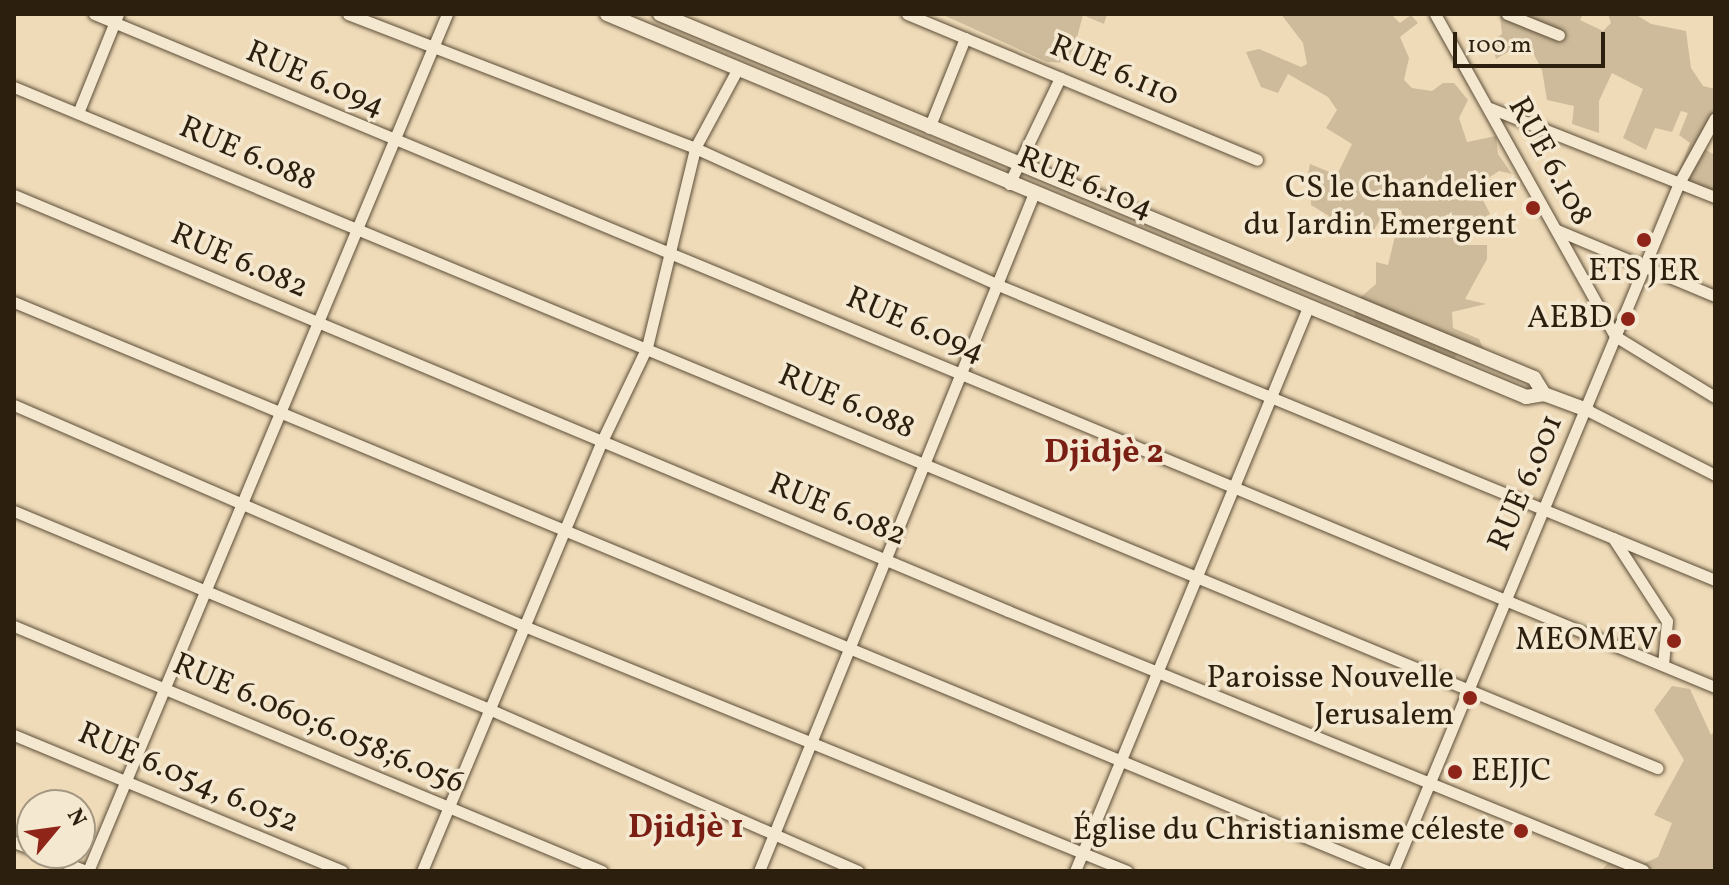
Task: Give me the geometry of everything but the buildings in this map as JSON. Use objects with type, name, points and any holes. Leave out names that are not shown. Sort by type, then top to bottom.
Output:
[{"type":"street","name":"RUE 6.094","points":[[94,14],[116,18],[393,142],[668,250],[1234,489],[1715,687]]},
{"type":"street","points":[[348,14],[695,148],[998,285],[1542,513],[1715,580]]},
{"type":"street","points":[[87,871],[447,14]]},
{"type":"street","name":"RUE 6.104","points":[[607,14],[1526,397],[1544,394],[1587,410]]},
{"type":"street","name":"RUE 6.104","points":[[660,14],[1534,378],[1544,394]]},
{"type":"street","name":"RUE 6.110","points":[[907,14],[1257,160]]},
{"type":"street","points":[[1507,14],[1559,35]]},
{"type":"street","name":"RUE 6.108","points":[[1438,15],[1615,336]]},
{"type":"street","points":[[78,113],[116,18]]},
{"type":"street","points":[[929,128],[965,38]]},
{"type":"street","points":[[422,871],[601,443],[647,347],[695,148],[737,70]]},
{"type":"street","points":[[1009,184],[1060,78]]},
{"type":"street","name":"RUE 6.088","points":[[14,87],[1657,768]]},
{"type":"street","points":[[1489,108],[1715,197]]},
{"type":"street","name":"RUE 6.001","points":[[1390,871],[1587,410],[1679,183],[1715,118]]},
{"type":"street","points":[[759,871],[1034,193]]},
{"type":"street","name":"RUE 6.082","points":[[14,195],[601,443],[1643,870]]},
{"type":"street","points":[[1557,230],[1715,296]]},
{"type":"street","points":[[14,302],[1120,762],[1390,871]]},
{"type":"street","points":[[1075,871],[1309,305]]},
{"type":"street","points":[[1615,336],[1715,397]]},
{"type":"street","points":[[14,405],[524,626],[1127,871]]},
{"type":"street","points":[[1587,410],[1715,475]]},
{"type":"street","points":[[14,511],[489,709],[773,837],[858,871]]},
{"type":"street","points":[[1613,538],[1667,621],[1663,665]]},
{"type":"street","name":"RUE 6.060;6.058;6.056","points":[[14,626],[602,871]]},
{"type":"street","name":"RUE 6.054, 6.052","points":[[14,735],[342,871]]},
{"type":"shaded area","points":[[941,14],[1107,14],[1104,24],[1083,15],[1070,63],[1047,62]]},
{"type":"shaded area","points":[[1281,14],[1391,14],[1400,23],[1411,15],[1418,23],[1400,37],[1409,58],[1404,80],[1412,88],[1432,91],[1443,83],[1454,83],[1468,100],[1459,118],[1467,142],[1496,136],[1498,154],[1512,174],[1499,171],[1476,186],[1490,214],[1457,232],[1467,245],[1487,245],[1487,259],[1465,299],[1486,304],[1452,312],[1453,328],[1479,339],[1486,354],[1481,363],[1475,364],[1475,352],[1460,350],[1449,367],[1356,331],[1354,303],[1376,284],[1376,262],[1388,265],[1397,228],[1404,221],[1401,210],[1385,210],[1372,234],[1348,221],[1340,221],[1336,229],[1328,228],[1329,216],[1311,205],[1311,186],[1306,185],[1310,164],[1337,175],[1352,144],[1326,128],[1337,110],[1328,97],[1288,74],[1278,93],[1261,87],[1246,52],[1259,49],[1301,67],[1307,64],[1303,43]]},
{"type":"shaded area","points":[[1500,14],[1583,14],[1580,20],[1603,31],[1611,23],[1608,14],[1635,14],[1651,24],[1686,31],[1691,68],[1703,86],[1715,89],[1715,118],[1704,149],[1715,155],[1715,196],[1677,176],[1690,143],[1679,135],[1688,113],[1681,111],[1672,132],[1655,128],[1646,150],[1623,138],[1643,89],[1612,73],[1599,101],[1599,133],[1572,124],[1574,106],[1547,100],[1542,70],[1527,41],[1496,59],[1491,42],[1502,34]]},
{"type":"shaded area","points":[[1672,686],[1690,689],[1711,735],[1715,731],[1715,871],[1601,871],[1609,862],[1629,870],[1658,857],[1672,823],[1654,815],[1684,760],[1654,710]]},
{"type":"place","name":"CS le Chandelier du Jardin Emergent","points":[[1533,208]]},
{"type":"place","name":"ETS JER","points":[[1644,240]]},
{"type":"place","name":"AEBD","points":[[1628,319]]},
{"type":"place","name":"MEOMEV","points":[[1674,641]]},
{"type":"place","name":"Paroisse Nouvelle Jerusalem","points":[[1470,698]]},
{"type":"place","name":"EEJJC","points":[[1455,772]]},
{"type":"place","name":"Église du Christianisme céleste","points":[[1521,831]]},
{"type":"district","name":"Djidjè 2","points":[[1104,454]]},
{"type":"district","name":"Djidjè 1","points":[[686,829]]}]
